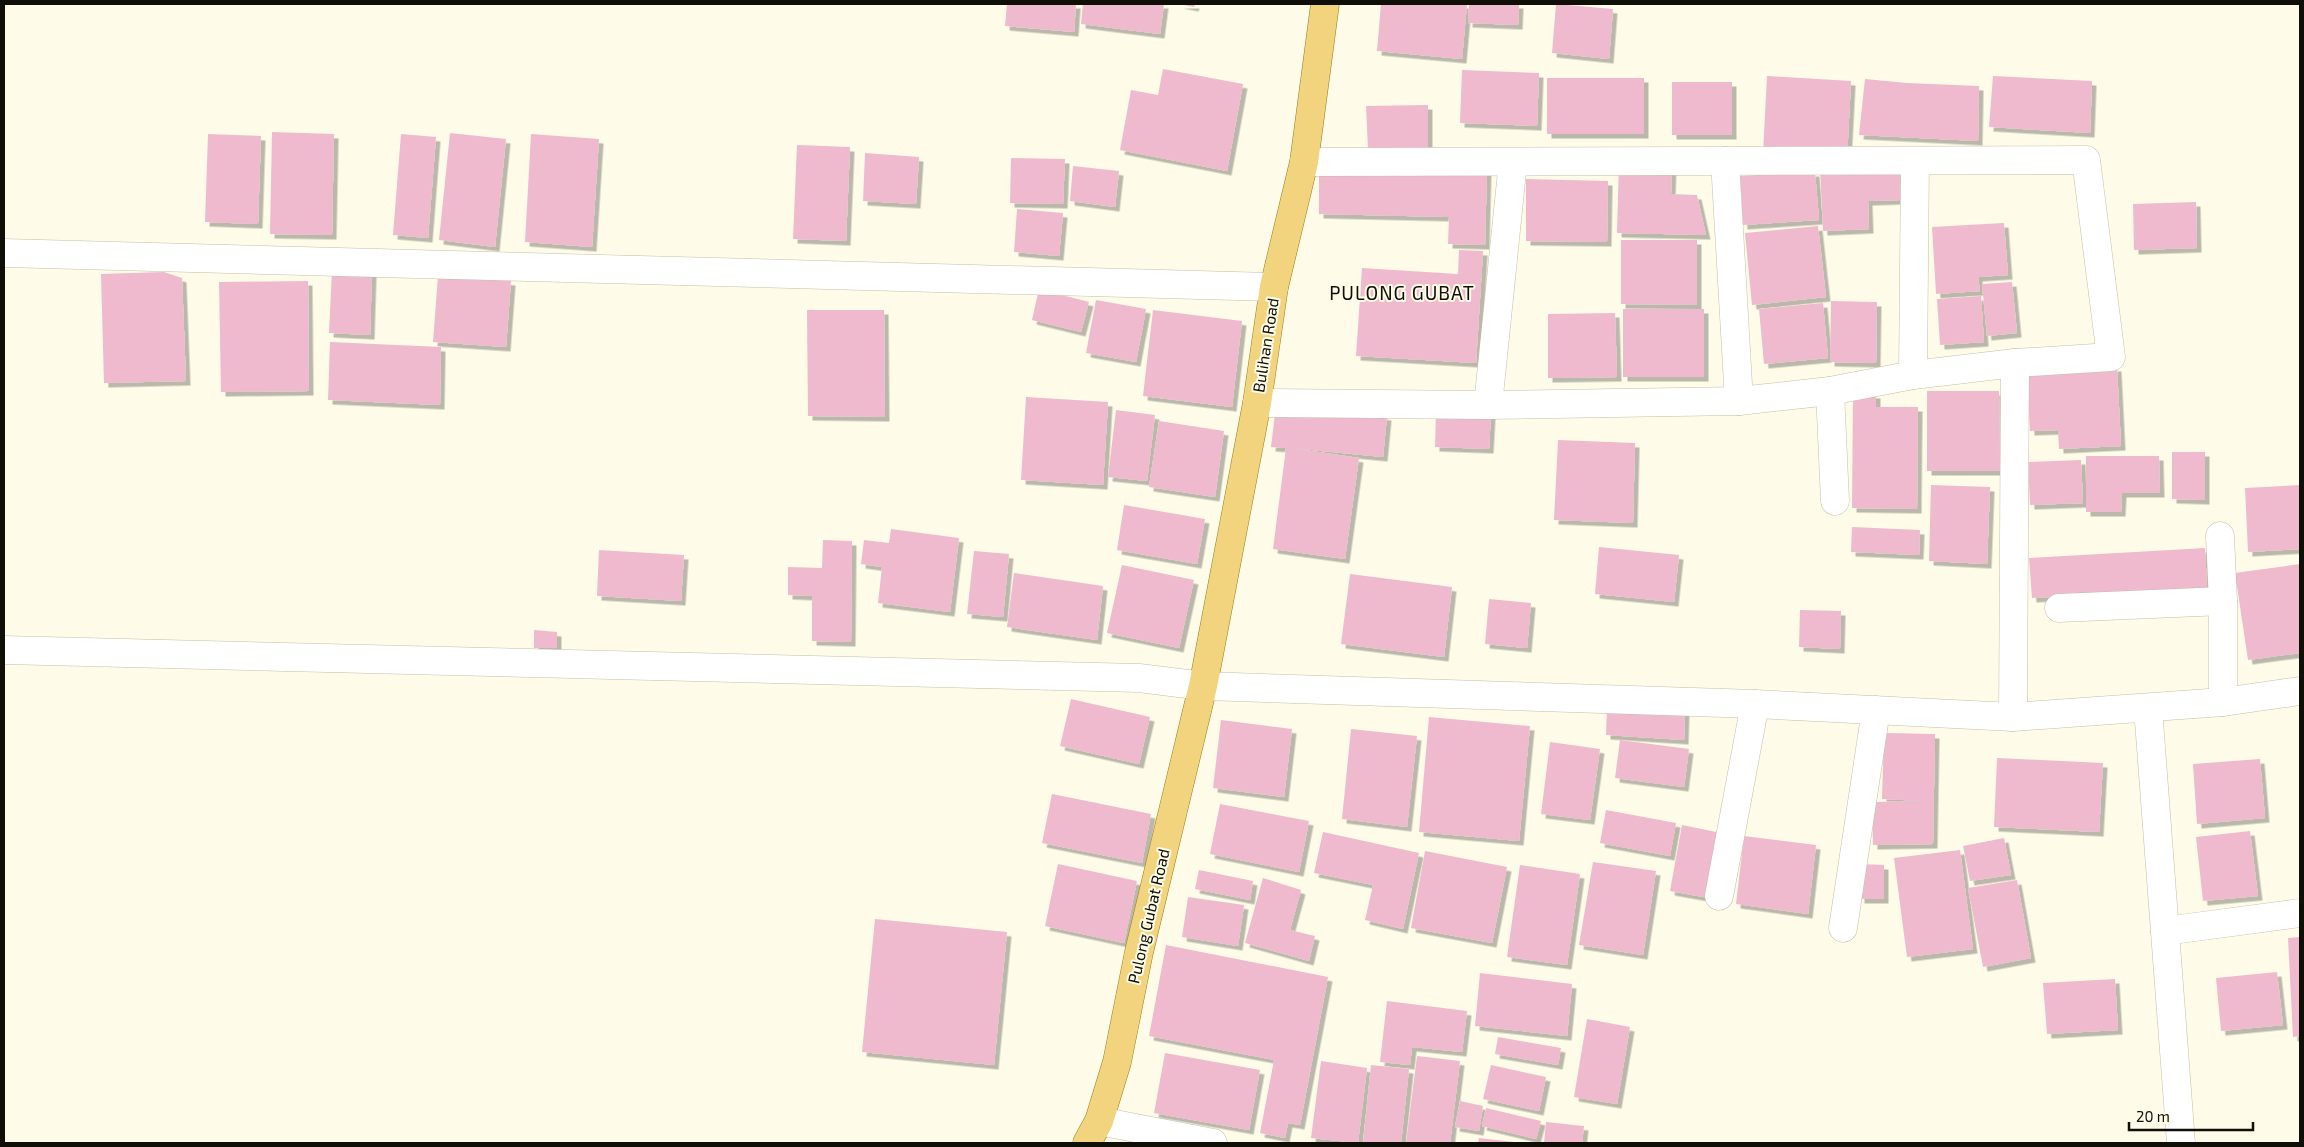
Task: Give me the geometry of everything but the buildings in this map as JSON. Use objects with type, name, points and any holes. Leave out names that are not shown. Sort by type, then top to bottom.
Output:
[{"type":"main road","name":"Bulihan Road","points":[[1203,686],[1257,403],[1274,287],[1304,162],[1325,4]]},
{"type":"main road","name":"Pulong Gubat Road","points":[[1093,1132],[1116,1062],[1139,952],[1203,686]]},
{"type":"street","points":[[1913,375],[1915,160]]},
{"type":"street","points":[[1257,403],[1488,405],[1739,401],[1830,391],[1913,375],[2015,363],[2111,357],[2086,160],[1304,162]]},
{"type":"street","points":[[1725,161],[1739,401]]},
{"type":"street","points":[[1488,405],[1513,162]]},
{"type":"street","points":[[4,253],[1274,287]]},
{"type":"street","points":[[2013,717],[2015,363]]},
{"type":"street","points":[[1830,391],[1835,501]]},
{"type":"street","points":[[2220,536],[2224,702]]},
{"type":"street","points":[[2059,608],[2223,601]]},
{"type":"street","points":[[4,650],[1139,678],[1203,686],[1754,704],[2013,717],[2224,702],[2300,691]]},
{"type":"street","points":[[1719,896],[1754,704]]},
{"type":"street","points":[[2148,708],[2182,1143]]},
{"type":"street","points":[[1843,928],[1876,710]]},
{"type":"street","points":[[2165,931],[2300,914]]},
{"type":"street","points":[[1093,1132],[1213,1143]]},
{"type":"district","name":"PULONG GUBAT","points":[[1402,292]]}]
